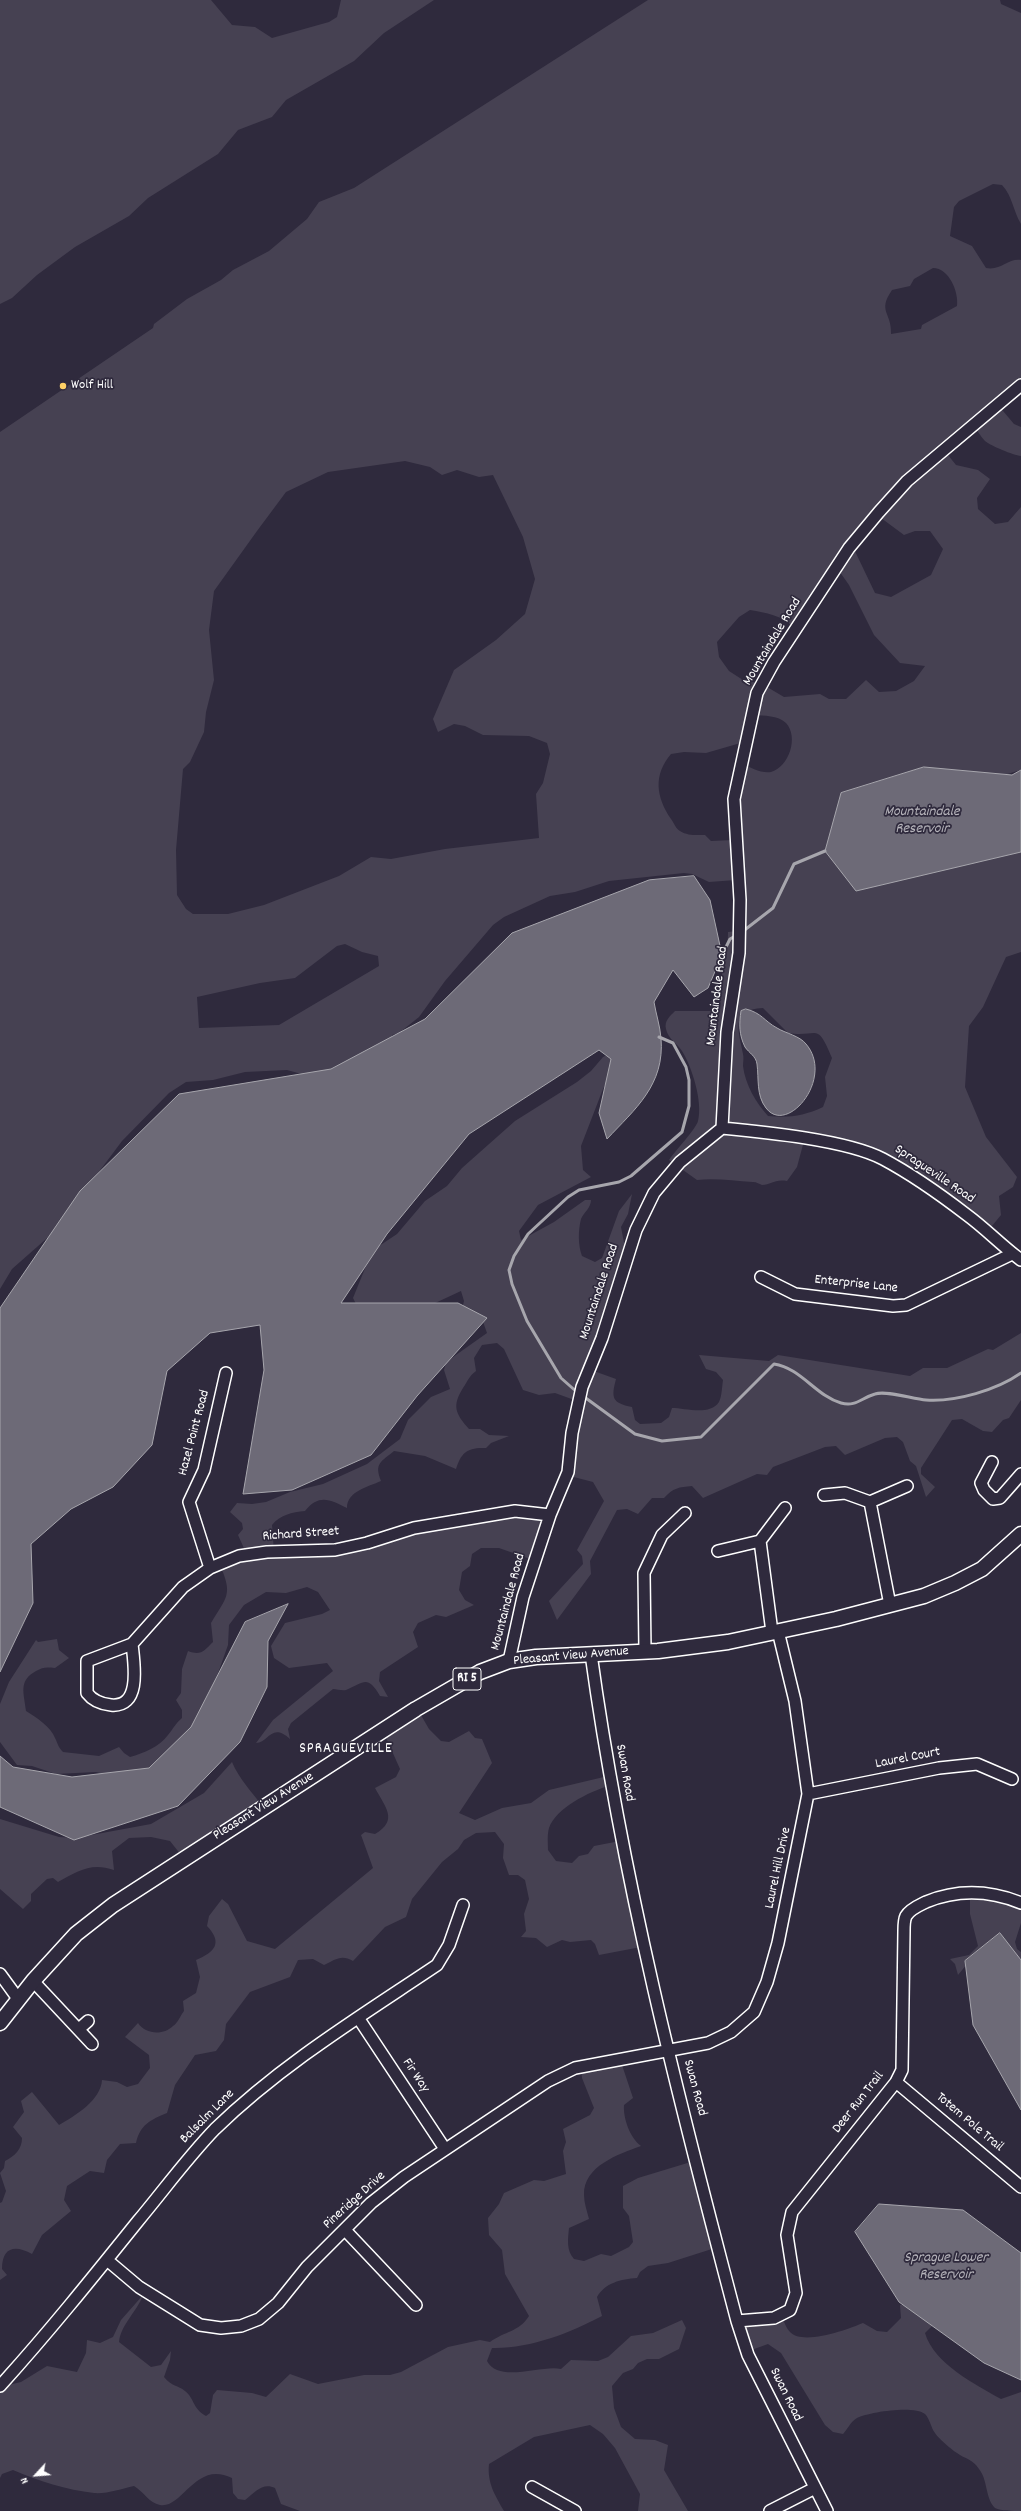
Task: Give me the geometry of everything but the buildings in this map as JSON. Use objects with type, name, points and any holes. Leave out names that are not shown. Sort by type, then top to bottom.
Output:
[{"type":"main road","name":"Pleasant View Avenue","points":[[0,2023],[33,1981],[76,1934],[151,1880],[416,1708],[480,1672],[509,1661],[536,1657],[645,1651],[728,1642],[890,1605],[924,1596],[982,1569],[1021,1534]]},
{"type":"street","name":"Mountaindale Road","points":[[509,1661],[523,1597],[550,1515],[568,1472],[572,1433],[582,1387],[602,1338],[636,1230],[654,1193],[680,1162],[722,1128],[727,1032],[739,954],[740,900],[734,799],[757,693],[778,656],[849,548],[879,512],[906,481],[1021,385]]},
{"type":"street","name":"Spragueville Road","points":[[722,1128],[762,1132],[845,1146],[882,1158],[920,1181],[968,1215],[1017,1257]]},
{"type":"street","name":"Enterprise Lane","points":[[760,1277],[795,1294],[893,1306],[906,1305],[1017,1257]]},
{"type":"street","name":"Hazel Point Road","points":[[210,1568],[189,1502],[204,1470],[226,1373]]},
{"type":"street","points":[[992,1462],[981,1483],[984,1490],[993,1499],[1000,1498],[1021,1474]]},
{"type":"street","points":[[824,1495],[845,1493],[870,1502],[907,1486]]},
{"type":"street","points":[[870,1502],[890,1605]]},
{"type":"street","points":[[718,1551],[760,1541],[785,1508]]},
{"type":"street","name":"Richard Street","points":[[132,1644],[134,1686],[131,1694],[120,1704],[100,1703],[87,1693],[87,1661],[132,1644],[183,1587],[210,1568],[238,1556],[267,1552],[335,1550],[367,1543],[414,1528],[515,1511],[550,1515]]},
{"type":"street","points":[[645,1651],[644,1572],[662,1535],[685,1513]]},
{"type":"street","name":"Laurel Hill Drive","points":[[668,2049],[708,2043],[732,2032],[754,2012],[767,1982],[778,1944],[808,1794],[795,1701],[775,1632],[760,1541]]},
{"type":"street","name":"Swan Road","points":[[591,1654],[612,1794],[668,2049],[737,2321],[748,2355],[827,2511]]},
{"type":"street","name":"Laurel Court","points":[[808,1794],[939,1768],[977,1764],[1012,1779]]},
{"type":"street","name":"Deer Run Trail","points":[[737,2321],[774,2318],[790,2310],[796,2293],[786,2235],[792,2212],[896,2082],[902,2070],[904,2051],[904,1931],[906,1916],[917,1906],[944,1895],[978,1892],[1003,1896],[1021,1903]]},
{"type":"street","name":"Balsalm Lane","points":[[0,2386],[107,2260],[177,2170],[215,2130],[255,2093],[297,2059],[359,2019],[437,1965],[448,1945],[463,1906]]},
{"type":"street","points":[[0,1974],[19,2000]]},
{"type":"street","points":[[33,1981],[92,2044]]},
{"type":"street","name":"Fir Way","points":[[359,2019],[445,2149]]},
{"type":"street","points":[[78,2029],[88,2021]]},
{"type":"street","name":"Pineridge Drive","points":[[107,2260],[139,2287],[200,2324],[221,2328],[241,2326],[259,2320],[278,2303],[307,2268],[371,2203],[445,2149],[548,2081],[575,2068],[668,2049]]},
{"type":"street","name":"Totem Pole Trail","points":[[896,2082],[1021,2187]]},
{"type":"street","points":[[345,2230],[416,2305]]},
{"type":"street","points":[[532,2487],[575,2511]]},
{"type":"street","points":[[770,2511],[815,2488]]},
{"type":"shaded area","points":[[0,0],[211,0],[232,25],[255,27],[272,38],[329,22],[337,17],[341,0],[434,0],[384,33],[354,61],[286,100],[272,117],[238,130],[218,154],[148,198],[129,216],[75,247],[37,275],[12,298],[0,304]]},
{"type":"shaded area","points":[[648,0],[1000,0],[1001,4],[1021,13],[1021,224],[1006,190],[1002,185],[993,184],[959,201],[954,207],[950,236],[972,246],[986,268],[996,268],[1012,261],[1021,260],[1021,385],[998,405],[1014,424],[1021,427],[1021,456],[997,448],[988,443],[982,438],[974,425],[944,450],[956,465],[978,470],[990,479],[977,498],[978,509],[995,524],[1008,522],[1021,507],[1021,770],[997,777],[1021,845],[1021,952],[1006,957],[983,1007],[969,1026],[965,1087],[986,1137],[1017,1177],[1013,1187],[999,1196],[1001,1215],[987,1232],[881,1158],[804,1141],[797,1167],[787,1181],[776,1181],[762,1185],[754,1182],[718,1179],[697,1180],[669,1160],[696,1125],[698,1121],[699,1104],[696,1085],[686,1058],[680,1048],[669,1036],[666,1029],[666,1024],[668,1019],[675,1011],[710,1011],[716,1008],[720,993],[728,932],[737,931],[736,880],[709,882],[692,874],[684,873],[609,881],[575,892],[550,896],[504,917],[493,925],[445,981],[419,1017],[399,1033],[392,1035],[393,1039],[316,1078],[287,1070],[245,1072],[213,1080],[186,1082],[169,1093],[122,1141],[54,1232],[12,1269],[0,1289],[0,432],[153,328],[154,324],[187,299],[221,280],[233,270],[269,251],[307,219],[319,202],[354,188]],"holes":[[[933,268],[944,272],[955,288],[957,306],[922,325],[921,329],[891,334],[891,327],[885,308],[888,297],[892,290],[910,286],[914,279]],[[405,461],[430,467],[442,475],[457,470],[479,477],[493,475],[523,537],[535,579],[525,614],[496,640],[454,670],[433,719],[438,732],[454,724],[465,726],[483,735],[529,736],[547,743],[550,754],[543,783],[536,794],[539,838],[445,849],[391,859],[371,857],[339,876],[264,905],[228,914],[193,914],[186,909],[177,895],[176,850],[183,769],[190,762],[204,732],[206,712],[214,680],[209,630],[214,591],[286,492],[328,472]],[[877,515],[904,535],[915,531],[930,531],[943,549],[931,575],[891,597],[875,593],[852,545]],[[837,568],[849,585],[874,635],[900,663],[925,666],[914,681],[896,691],[879,692],[866,680],[846,699],[829,699],[820,694],[784,697],[762,684],[743,680],[729,671],[719,657],[717,642],[739,617],[750,610],[773,615],[789,623],[793,627]],[[754,715],[771,716],[783,720],[790,729],[792,736],[790,751],[783,764],[777,769],[771,772],[764,772],[742,764],[733,840],[711,841],[705,835],[683,833],[676,827],[662,803],[659,778],[661,770],[671,754],[684,752],[706,753],[744,742]],[[345,944],[362,952],[378,956],[379,966],[279,1025],[199,1028],[197,997],[260,983],[295,978],[337,946]],[[763,1008],[788,1033],[816,1033],[823,1039],[832,1058],[825,1077],[827,1096],[823,1107],[803,1114],[783,1117],[768,1116],[755,1099],[744,1073],[739,1023],[741,1017],[745,1013]]]},
{"type":"shaded area","points":[[613,1052],[614,1066],[603,1089],[581,1146],[583,1170],[591,1177],[538,1205],[519,1231],[521,1240],[554,1222],[585,1200],[591,1200],[590,1205],[581,1219],[579,1228],[579,1243],[582,1256],[595,1262],[602,1258],[619,1211],[632,1194],[628,1214],[621,1227],[625,1248],[591,1370],[616,1379],[614,1391],[615,1399],[620,1404],[632,1407],[635,1420],[640,1424],[661,1423],[669,1417],[672,1408],[704,1410],[710,1409],[719,1402],[723,1380],[716,1372],[706,1369],[699,1355],[769,1361],[778,1355],[910,1376],[923,1368],[947,1368],[988,1349],[993,1350],[1021,1333],[1021,1400],[1009,1418],[1003,1420],[992,1432],[983,1431],[962,1419],[952,1420],[921,1468],[921,1474],[935,1487],[926,1497],[916,1466],[910,1461],[903,1442],[897,1437],[885,1438],[845,1455],[836,1446],[825,1447],[773,1467],[767,1475],[757,1474],[703,1498],[692,1486],[683,1487],[673,1490],[664,1498],[652,1498],[638,1514],[627,1509],[617,1510],[590,1561],[591,1574],[557,1620],[549,1601],[583,1564],[582,1556],[577,1550],[604,1501],[593,1482],[566,1475],[577,1401],[555,1393],[539,1395],[523,1390],[504,1349],[497,1343],[482,1345],[474,1358],[476,1371],[470,1377],[457,1400],[456,1405],[458,1414],[469,1429],[480,1429],[489,1435],[509,1436],[491,1443],[486,1448],[469,1450],[460,1459],[456,1469],[425,1456],[394,1451],[380,1463],[378,1470],[381,1481],[359,1490],[350,1497],[347,1508],[330,1501],[320,1500],[310,1505],[305,1511],[295,1512],[283,1516],[272,1525],[274,1552],[317,1551],[511,1512],[547,1515],[533,1560],[499,1548],[481,1548],[472,1554],[470,1566],[462,1572],[459,1590],[465,1600],[474,1605],[446,1617],[436,1615],[418,1623],[413,1632],[418,1647],[380,1672],[379,1681],[388,1697],[380,1696],[372,1685],[365,1682],[346,1690],[333,1689],[291,1723],[288,1729],[290,1739],[284,1734],[278,1732],[256,1743],[273,1720],[333,1671],[327,1663],[289,1668],[274,1658],[271,1646],[285,1623],[322,1614],[330,1610],[318,1592],[307,1587],[286,1593],[266,1592],[244,1605],[229,1625],[228,1645],[210,1696],[183,1742],[148,1771],[110,1775],[96,1772],[56,1774],[32,1766],[17,1765],[0,1742],[0,1704],[9,1682],[36,1640],[38,1642],[57,1639],[59,1650],[69,1658],[55,1668],[49,1667],[36,1671],[30,1675],[24,1683],[26,1711],[47,1726],[63,1752],[99,1756],[119,1747],[130,1757],[151,1749],[168,1735],[182,1718],[182,1710],[176,1700],[181,1693],[182,1669],[188,1651],[196,1653],[202,1652],[213,1642],[211,1623],[224,1601],[227,1589],[220,1565],[247,1555],[238,1535],[243,1529],[242,1523],[230,1512],[237,1503],[252,1504],[266,1502],[290,1492],[323,1484],[367,1464],[400,1439],[408,1420],[431,1397],[450,1389],[444,1370],[446,1362],[487,1333],[482,1319],[462,1309],[464,1301],[461,1291],[390,1324],[365,1322],[353,1298],[366,1266],[379,1246],[397,1234],[425,1201],[447,1186],[462,1168],[515,1121],[577,1082],[591,1071],[603,1057]]},
{"type":"shaded area","points":[[418,1710],[429,1729],[441,1741],[449,1742],[469,1731],[475,1738],[482,1739],[492,1763],[459,1813],[475,1820],[502,1808],[531,1803],[549,1790],[608,1776],[608,1786],[592,1792],[574,1802],[558,1814],[548,1831],[548,1850],[556,1861],[572,1863],[579,1856],[588,1854],[594,1846],[620,1841],[641,1947],[599,1955],[595,1944],[591,1940],[570,1942],[562,1940],[547,1947],[536,1938],[521,1937],[526,1931],[524,1914],[529,1899],[525,1880],[518,1875],[509,1875],[503,1858],[504,1844],[495,1832],[476,1833],[464,1840],[458,1849],[442,1862],[412,1899],[406,1917],[385,1927],[353,1961],[341,1958],[324,1965],[313,1959],[298,1960],[290,1977],[250,1992],[226,2024],[224,2040],[216,2051],[195,2055],[175,2085],[167,2113],[156,2118],[143,2127],[136,2143],[120,2144],[107,2160],[104,2173],[90,2171],[67,2186],[64,2200],[71,2211],[42,2235],[32,2254],[21,2249],[15,2249],[7,2252],[4,2256],[2,2269],[7,2275],[0,2280],[0,2203],[2,2202],[6,2191],[0,2173],[4,2168],[5,2161],[12,2157],[21,2146],[22,2138],[13,2127],[24,2112],[21,2101],[32,2092],[59,2125],[86,2107],[92,2101],[101,2087],[102,2080],[117,2082],[127,2087],[138,2084],[150,2068],[149,2055],[125,2037],[138,2023],[145,2030],[159,2032],[169,2029],[178,2021],[184,2011],[183,2001],[196,1993],[200,1977],[196,1960],[208,1954],[215,1946],[215,1937],[207,1926],[209,1916],[222,1899],[228,1904],[247,1941],[275,1949],[373,1868],[361,1835],[365,1832],[375,1834],[387,1824],[388,1813],[386,1807],[375,1788],[396,1777],[400,1769],[383,1731]]},
{"type":"shaded area","points":[[232,1762],[242,1780],[263,1807],[185,1860],[170,1841],[151,1837],[129,1838],[112,1851],[114,1870],[91,1867],[78,1871],[58,1882],[53,1878],[47,1879],[31,1894],[31,1901],[23,1909],[0,1889],[0,1819],[59,1837],[75,1838],[151,1824],[204,1793]]},
{"type":"shaded area","points":[[970,1894],[1021,1904],[1021,1923],[1015,1942],[1017,1949],[1021,1952],[1021,2018],[972,1958],[958,1975],[955,1964],[950,1959],[969,1955],[978,1946],[970,1914]]},
{"type":"shaded area","points":[[620,2059],[633,2098],[624,2105],[626,2122],[634,2138],[641,2146],[613,2157],[589,2176],[585,2185],[584,2195],[589,2219],[569,2228],[568,2244],[571,2256],[574,2259],[584,2261],[601,2254],[611,2256],[629,2247],[633,2242],[629,2216],[623,2208],[623,2186],[638,2178],[694,2161],[715,2248],[668,2263],[648,2266],[640,2272],[637,2278],[625,2279],[609,2285],[600,2292],[597,2297],[602,2316],[549,2339],[520,2346],[492,2348],[487,2361],[493,2368],[501,2371],[522,2372],[553,2368],[561,2369],[571,2360],[598,2361],[608,2357],[631,2336],[653,2333],[682,2320],[686,2328],[679,2349],[659,2359],[647,2359],[638,2363],[633,2369],[623,2373],[612,2386],[614,2408],[621,2427],[635,2439],[655,2440],[668,2445],[664,2470],[688,2511],[638,2511],[640,2494],[615,2448],[603,2434],[590,2425],[534,2437],[489,2464],[490,2483],[504,2511],[300,2511],[281,2504],[275,2488],[271,2486],[259,2489],[245,2500],[238,2499],[233,2493],[232,2478],[219,2474],[208,2475],[191,2486],[176,2500],[168,2504],[160,2505],[150,2500],[134,2486],[109,2492],[94,2493],[73,2490],[32,2478],[13,2470],[2,2474],[0,2478],[0,2387],[21,2382],[47,2366],[77,2372],[86,2353],[87,2340],[100,2343],[113,2337],[121,2320],[143,2295],[123,2329],[119,2342],[151,2367],[161,2365],[171,2351],[170,2360],[164,2377],[170,2383],[185,2391],[191,2397],[198,2410],[206,2416],[210,2413],[213,2395],[217,2390],[252,2393],[266,2397],[290,2374],[318,2384],[364,2375],[390,2375],[401,2372],[448,2347],[480,2340],[490,2342],[521,2325],[529,2316],[505,2274],[502,2250],[489,2235],[488,2218],[499,2204],[504,2193],[534,2180],[544,2181],[566,2174],[563,2151],[566,2142],[563,2129],[590,2115],[594,2108],[582,2078],[581,2069]]},
{"type":"shaded area","points":[[914,2304],[938,2320],[925,2333],[930,2344],[946,2364],[968,2380],[1001,2399],[1021,2392],[1021,2511],[995,2508],[990,2499],[982,2473],[977,2466],[942,2441],[934,2431],[927,2416],[919,2411],[891,2410],[871,2414],[855,2419],[843,2434],[833,2432],[825,2425],[781,2353],[768,2344],[746,2352],[739,2321],[781,2315],[790,2332],[796,2336],[805,2337],[826,2335],[863,2323],[877,2331],[887,2332],[901,2318],[900,2305]]},
{"type":"water","name":"Mountaindale Reservoir","points":[[924,767],[1012,775],[1021,770],[1021,852],[856,891],[825,851],[841,793]]},
{"type":"water","points":[[694,876],[710,900],[722,955],[708,988],[694,997],[673,970],[654,1002],[661,1038],[661,1055],[658,1069],[653,1083],[646,1095],[628,1117],[607,1139],[599,1113],[611,1059],[599,1050],[469,1134],[387,1234],[341,1303],[458,1303],[487,1318],[417,1396],[371,1455],[292,1490],[243,1494],[264,1370],[260,1325],[210,1333],[167,1371],[152,1445],[113,1487],[71,1509],[31,1544],[33,1603],[0,1672],[0,1308],[80,1191],[179,1094],[331,1069],[425,1019],[512,933],[649,880]]},
{"type":"water","points":[[746,1009],[756,1013],[777,1028],[803,1041],[813,1058],[815,1072],[812,1087],[805,1099],[796,1109],[785,1115],[775,1115],[766,1108],[761,1098],[758,1087],[758,1070],[756,1061],[745,1047],[741,1034],[741,1011]]},
{"type":"water","points":[[288,1604],[268,1641],[267,1687],[240,1742],[178,1806],[74,1840],[0,1807],[0,1756],[13,1767],[72,1777],[149,1768],[191,1727],[245,1622]]},
{"type":"water","points":[[1000,1933],[1021,1960],[1021,2110],[973,2025],[965,1961]]},
{"type":"water","name":"Sprague Lower Reservoir","points":[[879,2204],[963,2210],[1021,2253],[1021,2380],[984,2363],[899,2302],[855,2232]]},
{"type":"waterway","points":[[742,932],[773,908],[794,864],[825,851]]},
{"type":"waterway","points":[[722,955],[730,939],[737,935]]},
{"type":"waterway","points":[[578,1393],[561,1378],[527,1321],[512,1284],[509,1270],[514,1256],[528,1234],[568,1197],[579,1190],[619,1182],[631,1176],[682,1132],[689,1106],[689,1080],[686,1067],[673,1043],[659,1037]]},
{"type":"waterway","points":[[583,1396],[635,1434],[662,1441],[701,1437],[774,1364],[792,1371],[824,1395],[846,1404],[855,1403],[880,1393],[926,1400],[963,1397],[988,1390],[1021,1373]]},
{"type":"place","name":"Wolf Hill","points":[[63,386]]},
{"type":"district","name":"SPRAGUEVILLE","points":[[346,1750]]}]
